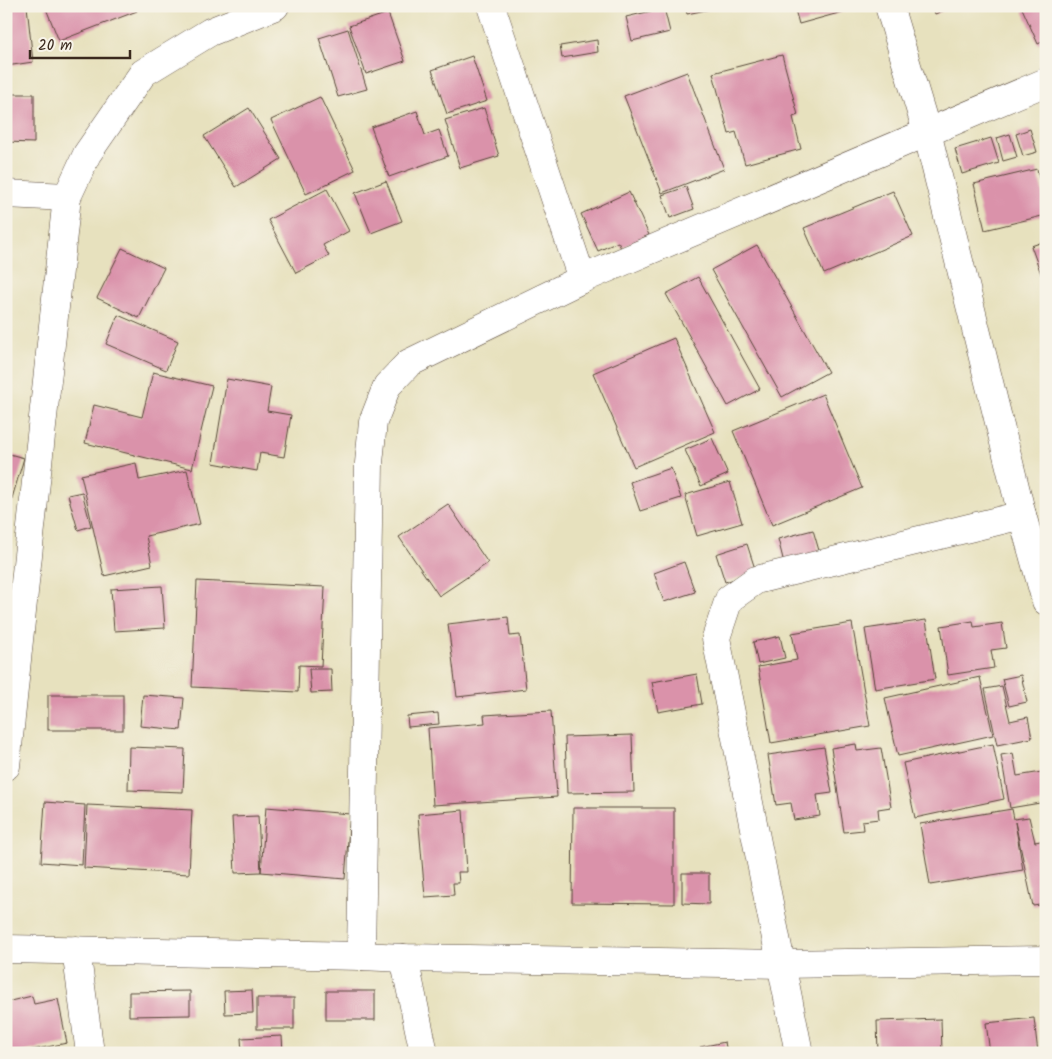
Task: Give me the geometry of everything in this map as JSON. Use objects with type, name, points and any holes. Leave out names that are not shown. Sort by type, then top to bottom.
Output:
[{"type":"street","points":[[6,766],[67,197],[87,154],[143,73],[210,32],[275,6]]},
{"type":"street","points":[[491,6],[582,278]]},
{"type":"street","points":[[889,6],[928,132],[1022,515],[1046,601]]},
{"type":"street","points":[[361,956],[368,473],[373,422],[387,386],[409,363],[582,278],[1046,82]]},
{"type":"street","points":[[6,194],[67,197]]},
{"type":"street","points":[[799,1053],[716,638],[729,599],[756,580],[1022,515]]},
{"type":"street","points":[[6,948],[404,958],[781,964],[1046,960]]},
{"type":"street","points":[[76,950],[90,1053]]},
{"type":"street","points":[[404,958],[424,1053]]},
{"type":"building","points":[[6,6],[27,6],[33,62],[6,66]]},
{"type":"building","points":[[45,6],[135,6],[137,11],[59,41]]},
{"type":"building","points":[[685,6],[720,6],[720,7],[687,14]]},
{"type":"building","points":[[794,6],[844,6],[846,11],[799,24]]},
{"type":"building","points":[[932,6],[954,6],[935,14]]},
{"type":"building","points":[[1021,6],[1046,6],[1046,40],[1038,44]]},
{"type":"building","points":[[664,8],[670,32],[632,41],[626,17]]},
{"type":"building","points":[[388,13],[405,61],[366,74],[349,26]]},
{"type":"building","points":[[348,29],[367,89],[338,97],[319,38]]},
{"type":"building","points":[[597,40],[598,52],[562,58],[560,46]]},
{"type":"building","points":[[782,55],[798,115],[793,117],[801,149],[745,164],[736,132],[729,134],[713,73]]},
{"type":"building","points":[[472,56],[487,101],[447,114],[432,70]]},
{"type":"building","points":[[687,72],[724,169],[662,193],[624,96]]},
{"type":"building","points":[[6,94],[34,94],[34,143],[6,142]]},
{"type":"building","points":[[320,97],[355,170],[306,194],[271,120]]},
{"type":"building","points":[[249,108],[281,159],[236,187],[204,136]]},
{"type":"building","points":[[484,108],[499,156],[460,168],[445,120]]},
{"type":"building","points":[[417,111],[425,135],[439,130],[448,156],[389,177],[371,127]]},
{"type":"building","points":[[1030,129],[1037,152],[1023,156],[1016,134]]},
{"type":"building","points":[[1010,134],[1017,157],[1003,161],[997,138]]},
{"type":"building","points":[[991,138],[999,163],[962,174],[955,149]]},
{"type":"building","points":[[1037,169],[1046,207],[1046,215],[985,230],[974,184]]},
{"type":"building","points":[[386,181],[402,221],[371,233],[355,193]]},
{"type":"building","points":[[686,187],[694,209],[670,218],[662,195]]},
{"type":"building","points":[[327,189],[349,231],[323,245],[329,256],[296,273],[268,220]]},
{"type":"building","points":[[893,191],[913,236],[824,274],[804,228]]},
{"type":"building","points":[[629,192],[649,235],[621,248],[618,242],[598,251],[581,214]]},
{"type":"building","points":[[1046,241],[1046,281],[1044,282],[1031,246]]},
{"type":"building","points":[[757,245],[828,372],[782,397],[711,270]]},
{"type":"building","points":[[122,248],[164,268],[139,318],[97,298]]},
{"type":"building","points":[[698,277],[760,389],[728,406],[666,294]]},
{"type":"building","points":[[118,315],[178,341],[166,370],[106,344]]},
{"type":"building","points":[[674,338],[715,432],[634,467],[593,373]]},
{"type":"building","points":[[153,372],[212,386],[192,469],[85,443],[94,405],[142,417]]},
{"type":"building","points":[[227,379],[271,387],[267,411],[291,415],[284,457],[260,453],[257,471],[213,463]]},
{"type":"building","points":[[823,394],[862,488],[772,525],[733,431]]},
{"type":"building","points":[[712,438],[728,474],[701,486],[685,450]]},
{"type":"building","points":[[6,453],[24,458],[7,515],[6,515]]},
{"type":"building","points":[[136,463],[139,480],[187,470],[200,524],[146,536],[152,565],[104,576],[81,475]]},
{"type":"building","points":[[671,468],[681,498],[640,511],[630,482]]},
{"type":"building","points":[[730,482],[742,523],[697,536],[685,495]]},
{"type":"building","points":[[82,492],[91,526],[78,530],[68,495]]},
{"type":"building","points":[[448,504],[488,563],[439,596],[399,537]]},
{"type":"building","points":[[813,530],[820,554],[784,563],[778,539]]},
{"type":"building","points":[[747,544],[756,572],[725,582],[716,554]]},
{"type":"building","points":[[684,562],[695,592],[664,602],[654,573]]},
{"type":"building","points":[[197,581],[325,587],[321,666],[299,665],[298,692],[192,687]]},
{"type":"building","points":[[162,586],[165,628],[114,631],[111,589]]},
{"type":"building","points":[[508,617],[510,636],[520,635],[526,689],[457,697],[448,624]]},
{"type":"building","points":[[926,620],[935,679],[875,689],[865,629]]},
{"type":"building","points":[[973,621],[974,627],[1002,623],[1006,648],[991,650],[994,668],[948,675],[941,626]]},
{"type":"building","points":[[852,623],[870,726],[771,743],[758,667],[797,660],[792,633]]},
{"type":"building","points":[[780,636],[785,658],[758,664],[753,642]]},
{"type":"building","points":[[309,669],[331,669],[332,692],[311,693]]},
{"type":"building","points":[[697,674],[702,704],[658,712],[652,682]]},
{"type":"building","points":[[1021,675],[1027,702],[1009,706],[1002,679]]},
{"type":"building","points":[[980,677],[993,735],[898,756],[885,698]]},
{"type":"building","points":[[1002,686],[1010,721],[1028,717],[1032,738],[997,745],[985,689]]},
{"type":"building","points":[[48,695],[123,695],[123,730],[48,730]]},
{"type":"building","points":[[143,695],[184,698],[181,730],[140,726]]},
{"type":"building","points":[[551,711],[557,797],[433,805],[428,728],[485,723],[484,715]]},
{"type":"building","points":[[438,713],[439,724],[408,727],[407,716]]},
{"type":"building","points":[[632,735],[634,792],[567,793],[565,737]]},
{"type":"building","points":[[856,744],[857,751],[881,748],[891,807],[878,809],[879,819],[862,821],[863,830],[844,832],[831,748]]},
{"type":"building","points":[[993,744],[1004,799],[915,818],[903,763]]},
{"type":"building","points":[[129,747],[185,749],[183,792],[128,790]]},
{"type":"building","points":[[824,747],[832,793],[817,795],[820,816],[794,820],[791,803],[776,805],[768,755]]},
{"type":"building","points":[[1013,753],[1017,776],[1042,772],[1046,802],[1010,808],[1001,755]]},
{"type":"building","points":[[45,802],[85,805],[82,865],[41,862]]},
{"type":"building","points":[[87,805],[192,810],[189,874],[84,868]]},
{"type":"building","points":[[266,807],[350,814],[345,879],[261,872]]},
{"type":"building","points":[[573,808],[674,808],[674,904],[572,903]]},
{"type":"building","points":[[1012,809],[1014,819],[1029,817],[1035,842],[1046,840],[1046,904],[1033,906],[1015,822],[1023,870],[930,885],[920,824]]},
{"type":"building","points":[[463,810],[467,872],[458,872],[459,883],[453,883],[454,895],[425,897],[418,814]]},
{"type":"building","points":[[258,816],[261,872],[235,873],[232,817]]},
{"type":"building","points":[[682,873],[709,873],[709,904],[682,903]]},
{"type":"building","points":[[252,990],[253,1013],[225,1014],[224,991]]},
{"type":"building","points":[[190,991],[190,1015],[129,1016],[129,992]]},
{"type":"building","points":[[326,991],[375,991],[375,1020],[326,1020]]},
{"type":"building","points":[[32,996],[34,1004],[58,999],[67,1043],[17,1053],[7,1053],[6,1002]]},
{"type":"building","points":[[257,998],[294,998],[294,1029],[257,1029]]},
{"type":"building","points":[[1034,1018],[1038,1053],[990,1053],[986,1023]]},
{"type":"building","points":[[941,1019],[942,1053],[878,1053],[877,1021]]},
{"type":"building","points":[[282,1036],[283,1053],[242,1053],[241,1038]]},
{"type":"building","points":[[725,1042],[727,1053],[701,1053],[700,1047]]}]
